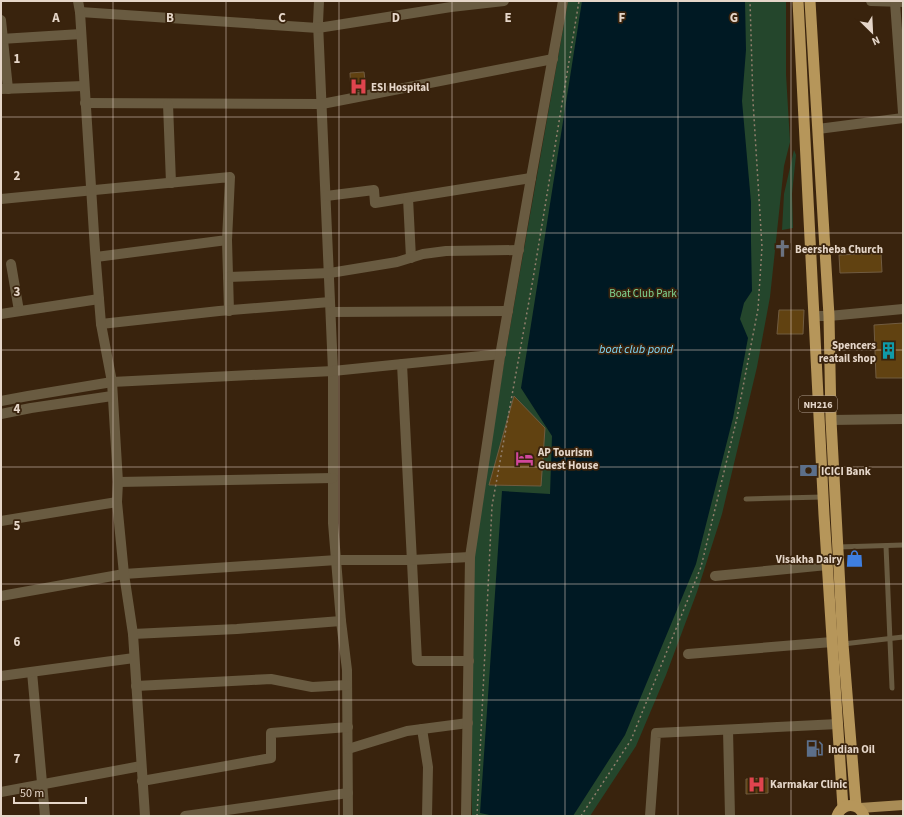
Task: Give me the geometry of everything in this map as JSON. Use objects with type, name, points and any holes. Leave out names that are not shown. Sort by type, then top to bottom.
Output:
[{"type":"highway","name":"NH216","points":[[798,1],[827,565],[860,810]]},
{"type":"highway","name":"NH216","points":[[810,1],[829,316],[831,420],[838,547],[838,724],[840,812]]},
{"type":"highway","name":"NH216","points":[[840,812],[850,805],[860,810]]},
{"type":"main road","points":[[860,810],[903,805]]},
{"type":"street","points":[[78,1],[80,12],[101,324],[112,382],[118,482],[117,502],[124,574],[133,634],[145,816]]},
{"type":"street","points":[[319,1],[318,28],[330,273],[333,371],[333,523],[341,621],[347,670],[348,816]]},
{"type":"street","points":[[80,12],[318,28],[451,7],[504,1]]},
{"type":"street","points":[[466,816],[470,557],[508,312],[563,1]]},
{"type":"street","points":[[871,1],[903,2]]},
{"type":"street","points":[[895,2],[902,77],[903,113]]},
{"type":"street","points":[[1,20],[5,89],[84,86]]},
{"type":"street","points":[[2,39],[81,34]]},
{"type":"street","points":[[85,104],[322,104],[553,59]]},
{"type":"street","points":[[168,104],[171,183]]},
{"type":"street","points":[[818,129],[903,118]]},
{"type":"street","points":[[1,199],[230,177],[227,240],[228,311]]},
{"type":"street","points":[[326,196],[374,190],[375,203],[531,178]]},
{"type":"street","points":[[408,198],[411,258]]},
{"type":"street","points":[[96,257],[227,240]]},
{"type":"street","points":[[228,277],[330,273],[385,264],[423,254],[446,251],[519,250]]},
{"type":"street","points":[[11,264],[19,312]]},
{"type":"street","points":[[1,314],[99,299]]},
{"type":"street","points":[[101,324],[228,311],[330,307],[508,312]]},
{"type":"street","points":[[814,316],[903,309]]},
{"type":"street","points":[[1,401],[112,382],[333,371],[501,354]]},
{"type":"street","points":[[402,364],[417,661],[469,660]]},
{"type":"street","points":[[1,414],[112,396]]},
{"type":"street","points":[[831,420],[903,419]]},
{"type":"street","points":[[118,482],[333,478]]},
{"type":"street","points":[[1,522],[117,502]]},
{"type":"street","points":[[1,596],[124,574],[337,560],[412,560],[470,557]]},
{"type":"street","points":[[715,576],[827,565]]},
{"type":"street","points":[[133,634],[237,629],[341,621]]},
{"type":"street","points":[[688,654],[838,643]]},
{"type":"street","points":[[1,676],[134,658]]},
{"type":"street","points":[[32,672],[45,816]]},
{"type":"street","points":[[136,686],[271,679],[312,687],[347,685]]},
{"type":"street","points":[[348,749],[407,731],[468,723]]},
{"type":"street","points":[[650,816],[656,733],[838,724]]},
{"type":"street","points":[[142,781],[271,758],[271,733],[348,727]]},
{"type":"street","points":[[422,729],[428,767],[427,816]]},
{"type":"street","points":[[728,730],[730,816]]},
{"type":"street","points":[[1,792],[141,766]]},
{"type":"street","points":[[185,816],[348,793]]},
{"type":"lane","points":[[746,499],[823,497]]},
{"type":"lane","points":[[838,547],[903,545]]},
{"type":"lane","points":[[886,546],[892,688]]},
{"type":"lane","points":[[838,643],[903,637]]},
{"type":"path","points":[[477,816],[492,506],[533,279],[579,1]]},
{"type":"path","points":[[581,816],[631,740],[701,567],[737,418],[758,309],[762,247],[753,101],[750,1]]},
{"type":"green space","name":"boat club pond","points":[[568,1],[786,1],[786,74],[790,142],[784,166],[770,297],[757,367],[722,514],[697,592],[666,675],[636,746],[590,816],[472,816],[470,730],[470,570],[505,356]]},
{"type":"green space","points":[[794,150],[796,155],[792,194],[793,228],[782,230],[784,194]]},
{"type":"water","name":"boat club pond","points":[[582,1],[745,1],[746,50],[742,101],[751,202],[752,291],[744,303],[740,319],[748,338],[733,418],[696,564],[625,735],[573,816],[494,816],[480,813],[502,491],[550,494],[552,436],[521,388]]},
{"type":"building","points":[[364,72],[366,89],[351,92],[350,73]]},
{"type":"building","points":[[881,253],[882,272],[840,273],[839,255]]},
{"type":"building","points":[[779,310],[804,310],[803,334],[777,334]]},
{"type":"building","name":"Spencers reatail shop","points":[[903,323],[903,378],[876,378],[874,325]]},
{"type":"building","name":"AP Tourism Guest House","points":[[514,396],[545,428],[541,486],[489,485]]},
{"type":"building","points":[[768,778],[768,793],[746,794],[746,779]]},
{"type":"place","name":"ESI Hospital","points":[[358,87]]},
{"type":"place","name":"Beersheba Church","points":[[782,249]]},
{"type":"place","name":"Spencers reatail shop","points":[[889,351]]},
{"type":"place","name":"AP Tourism Guest House","points":[[525,458]]},
{"type":"place","name":"ICICI Bank","points":[[808,471]]},
{"type":"place","name":"Visakha Dairy","points":[[855,559]]},
{"type":"place","name":"Indian Oil","points":[[815,749]]},
{"type":"place","name":"Karmakar Clinic","points":[[757,784]]},
{"type":"park label","name":"Boat Club Park","points":[[643,293]]}]
